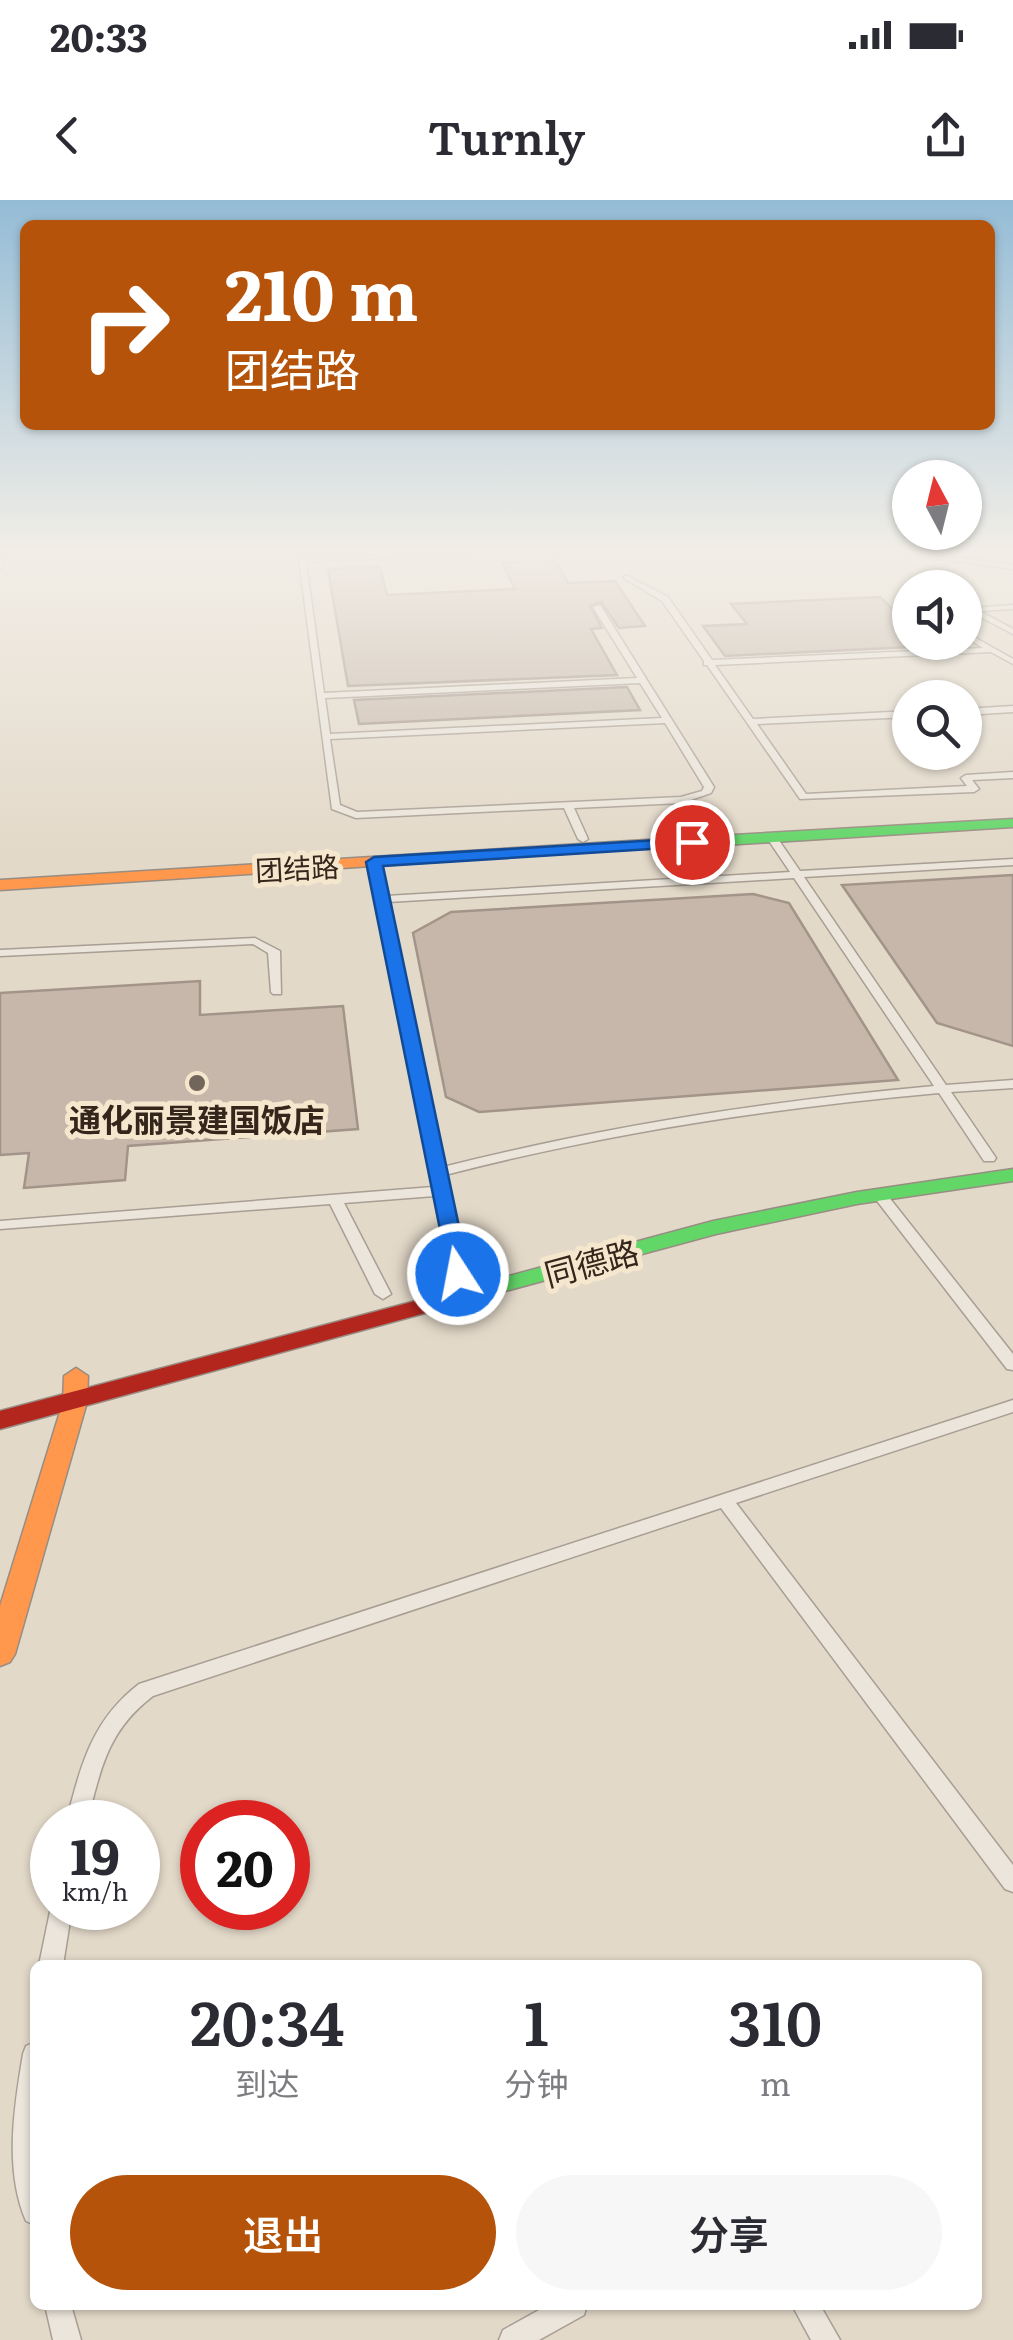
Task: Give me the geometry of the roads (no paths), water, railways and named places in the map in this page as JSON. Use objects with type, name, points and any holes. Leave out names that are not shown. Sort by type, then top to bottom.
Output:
[{"type":"main road","name":"团结路","points":[[0,874],[1013,813]]},
{"type":"main road","name":"团结路","points":[[0,884],[1013,823]]},
{"type":"main road","name":"同德路","points":[[48,1383],[770,1193],[1001,1156]]},
{"type":"main road","name":"同德路","points":[[0,1420],[677,1237],[879,1194],[1013,1175]]},
{"type":"main road","points":[[0,1654],[75,1402],[76,1376]]},
{"type":"lane","points":[[314,653],[335,807],[348,814],[374,816],[690,799],[706,794],[709,787],[626,653]]},
{"type":"lane","points":[[700,653],[803,797],[974,789],[966,778],[1013,775]]},
{"type":"lane","points":[[707,663],[929,653]]},
{"type":"lane","points":[[320,696],[643,680]]},
{"type":"lane","points":[[982,711],[1013,709]]},
{"type":"lane","points":[[750,722],[892,715]]},
{"type":"lane","points":[[326,738],[668,720]]},
{"type":"lane","points":[[568,806],[582,838]]},
{"type":"lane","points":[[772,838],[942,1088],[1001,1156]]},
{"type":"lane","points":[[374,862],[458,1274]]},
{"type":"lane","points":[[382,899],[1013,862]]},
{"type":"lane","points":[[0,953],[255,940],[274,951],[277,992]]},
{"type":"lane","points":[[437,1173],[544,1145],[649,1125],[942,1088],[1013,1084]]},
{"type":"lane","points":[[0,1226],[441,1191]]},
{"type":"lane","points":[[879,1194],[1013,1364]]},
{"type":"lane","points":[[335,1199],[384,1294]]},
{"type":"lane","points":[[84,1800],[104,1731],[128,1701],[146,1690],[1013,1406]]},
{"type":"lane","points":[[724,1500],[1013,1882]]},
{"type":"lane","points":[[52,1960],[57,1930]]},
{"type":"lane","points":[[30,2089],[24,2130],[30,2191]]},
{"type":"lane","points":[[59,2310],[67,2340]]},
{"type":"lane","points":[[513,2340],[565,2310]]},
{"type":"lane","points":[[807,2310],[826,2340]]},
{"type":"place","name":"通化丽景建国饭店","points":[[197,1083]]}]
